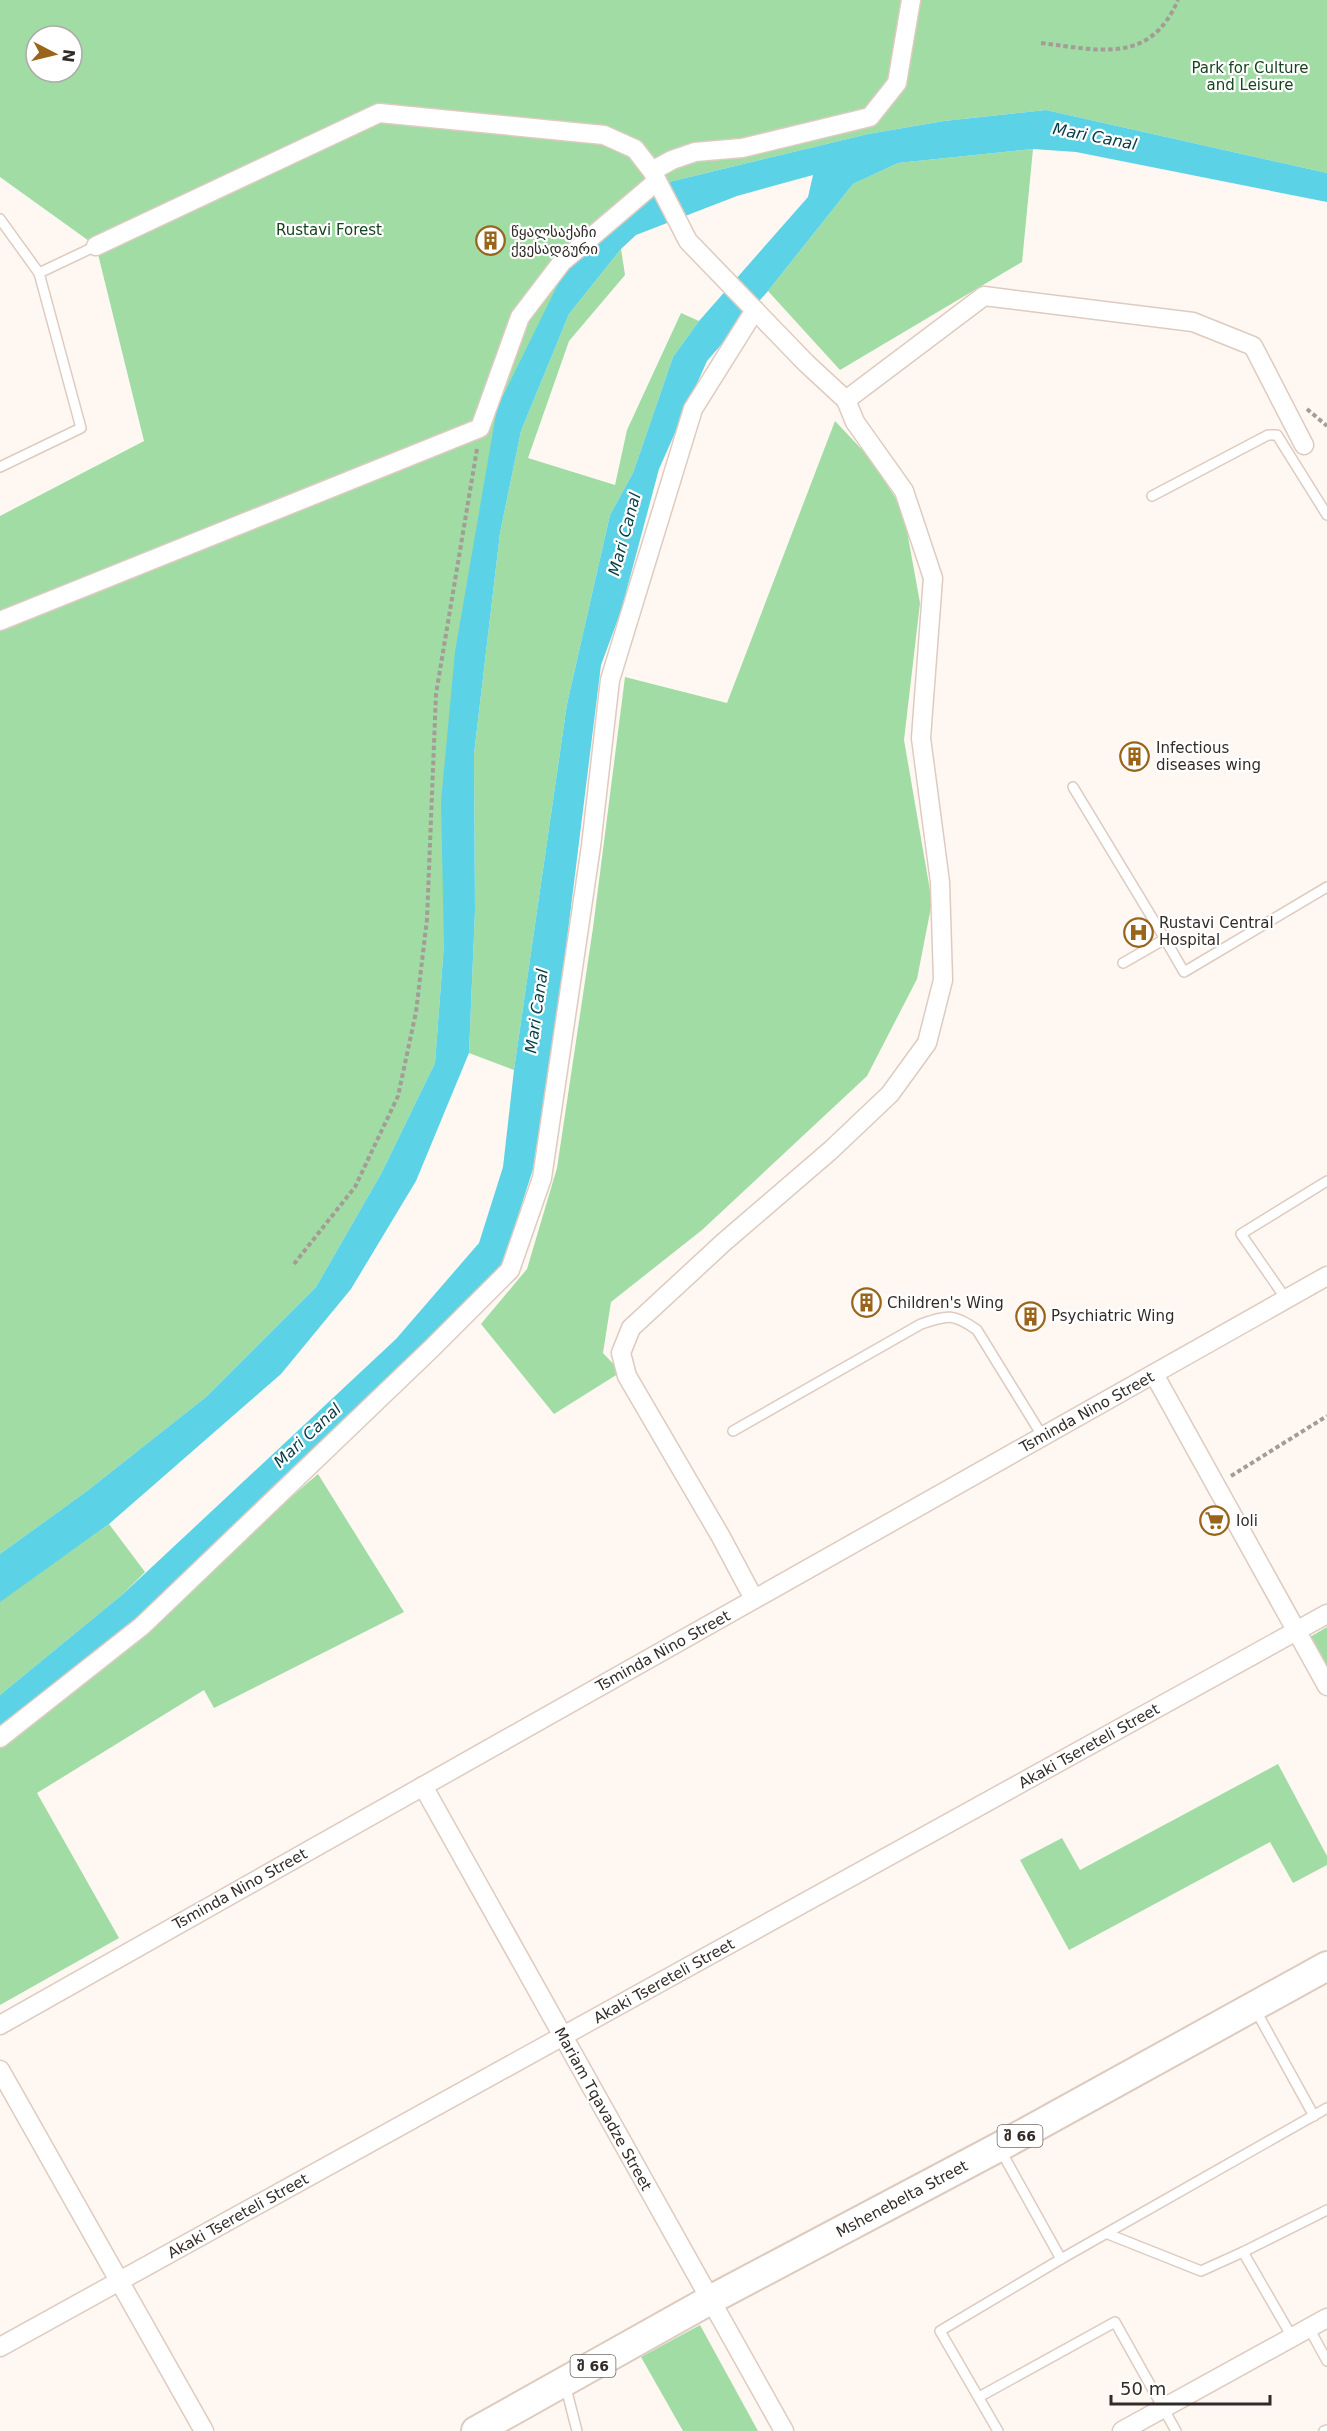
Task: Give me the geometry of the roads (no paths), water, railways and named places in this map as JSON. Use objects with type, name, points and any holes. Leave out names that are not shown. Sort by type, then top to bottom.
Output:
[{"type":"main road","name":"Mshenebelta Street","points":[[476,2431],[710,2300],[999,2147],[1327,1966]]},
{"type":"street","points":[[0,621],[480,428],[520,317],[562,262],[656,178],[672,159],[695,152],[742,148],[870,117],[897,82],[910,0]]},
{"type":"street","points":[[96,246],[379,113],[604,135],[635,149],[656,178],[688,241],[846,400],[855,422],[904,491],[933,578],[921,738],[940,882],[943,980],[927,1043],[890,1094],[831,1150],[724,1242],[631,1328],[621,1353],[627,1376],[754,1599]]},
{"type":"street","points":[[846,400],[984,296],[1193,321],[1253,346],[1304,445]]},
{"type":"street","points":[[0,1738],[142,1626],[510,1270],[542,1178],[591,846],[610,680],[693,409],[755,310]]},
{"type":"street","name":"Tsminda Nino Street","points":[[0,2025],[1327,1276]]},
{"type":"street","points":[[1154,1374],[1327,1686]]},
{"type":"street","name":"Akaki Tsereteli Street","points":[[0,2347],[1327,1614]]},
{"type":"street","name":"Mariam Tqavadze Street","points":[[423,1786],[784,2431]]},
{"type":"street","points":[[0,2070],[204,2431]]},
{"type":"street","points":[[1122,2431],[1327,2318]]},
{"type":"lane","points":[[0,219],[39,273],[81,428],[0,466]]},
{"type":"lane","points":[[39,273],[96,246]]},
{"type":"lane","points":[[1152,496],[1268,435],[1277,435],[1327,515]]},
{"type":"lane","points":[[1073,787],[1184,972],[1327,887]]},
{"type":"lane","points":[[1124,963],[1165,939]]},
{"type":"lane","points":[[1286,1299],[1241,1234],[1327,1181]]},
{"type":"lane","points":[[734,1431],[921,1324],[942,1317],[960,1318],[977,1330],[1042,1437]]},
{"type":"lane","points":[[1254,2007],[1314,2115]]},
{"type":"lane","points":[[998,2431],[940,2331],[1060,2259],[1108,2234],[1327,2108]]},
{"type":"lane","points":[[999,2147],[1060,2259]]},
{"type":"lane","points":[[1108,2234],[1201,2271],[1327,2210]]},
{"type":"lane","points":[[1243,2252],[1292,2337]]},
{"type":"lane","points":[[979,2397],[1115,2322],[1176,2431]]},
{"type":"lane","points":[[1309,2328],[1327,2361]]},
{"type":"lane","points":[[564,2382],[577,2431]]},
{"type":"water","name":"Mari Canal","points":[[1046,110],[1327,173],[1327,202],[1076,152],[1033,149],[898,163],[853,184],[768,291],[707,361],[659,469],[621,611],[601,665],[557,1020],[533,1169],[503,1263],[413,1359],[257,1502],[128,1627],[0,1725],[0,1695],[123,1594],[396,1339],[479,1243],[503,1167],[514,1070],[567,704],[610,515],[633,473],[673,357],[699,321],[808,197],[813,175],[737,196],[636,235],[621,249],[569,314],[521,431],[500,533],[474,754],[475,911],[469,1053],[416,1181],[351,1289],[281,1374],[109,1524],[0,1602],[0,1554],[87,1491],[206,1397],[316,1287],[381,1174],[435,1063],[444,944],[441,802],[455,652],[497,408],[567,266],[665,183],[868,134],[944,121]]},
{"type":"place","name":"წყალსაქაჩი ქვესადგური","points":[[490,241]]},
{"type":"place","name":"Infectious diseases wing","points":[[1135,757]]},
{"type":"place","name":"Rustavi Central Hospital","points":[[1138,932]]},
{"type":"place","name":"Children's Wing","points":[[866,1303]]},
{"type":"place","name":"Psychiatric Wing","points":[[1030,1316]]},
{"type":"place","name":"Ioli","points":[[1215,1521]]},
{"type":"park label","name":"Park for Culture and Leisure","points":[[1250,76]]},
{"type":"park label","name":"Rustavi Forest","points":[[329,230]]}]
